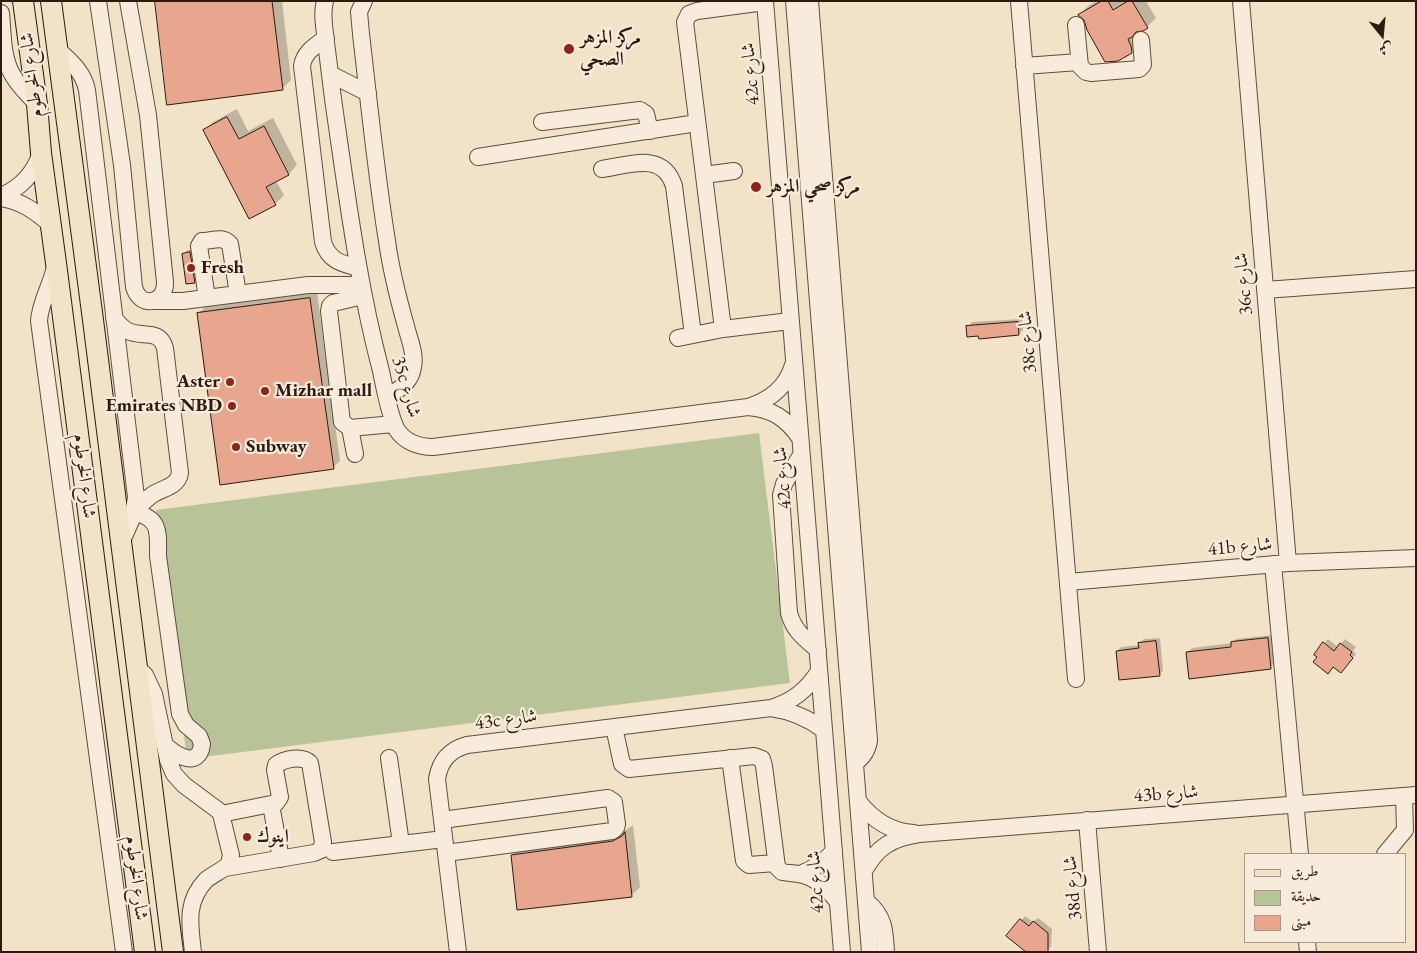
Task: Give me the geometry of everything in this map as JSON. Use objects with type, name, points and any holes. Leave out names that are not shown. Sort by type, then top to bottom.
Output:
[{"type":"main road","name":"شارع الخرطوم","points":[[23,1],[37,104],[50,224],[145,952]]},
{"type":"main road","name":"شارع الخرطوم","points":[[50,1],[172,952]]},
{"type":"street","points":[[98,1],[122,165],[132,270],[136,293],[139,297],[150,301],[172,302],[308,285],[362,290]]},
{"type":"street","points":[[128,1],[148,115],[166,288],[157,300],[150,301]]},
{"type":"street","name":"35c شارع","points":[[325,1],[323,12],[330,74],[358,268],[394,424],[402,436],[416,445],[433,447],[748,407],[772,412],[783,419],[800,438]]},
{"type":"street","points":[[364,1],[358,12],[387,241],[414,365],[411,376],[405,385],[387,396]]},
{"type":"street","points":[[794,1],[870,952]]},
{"type":"street","points":[[810,1],[869,740],[863,756],[855,763]]},
{"type":"street","name":"38c شارع","points":[[1019,1],[1076,678]]},
{"type":"street","name":"36c شارع","points":[[1241,1],[1265,290],[1280,563],[1300,853]]},
{"type":"street","points":[[723,329],[685,22],[692,12],[765,2]]},
{"type":"street","name":"42c شارع","points":[[765,2],[842,952]]},
{"type":"street","points":[[1,13],[6,56],[11,73],[37,104]]},
{"type":"street","points":[[1076,25],[1079,62],[1083,69],[1090,73],[1139,69],[1143,64],[1141,40]]},
{"type":"street","points":[[326,38],[308,52],[302,66],[323,242],[325,249],[334,259],[358,268]]},
{"type":"street","points":[[57,49],[76,67],[83,78],[86,90],[112,290],[136,497],[134,512],[121,543]]},
{"type":"street","points":[[1024,66],[1079,62]]},
{"type":"street","points":[[330,74],[368,93]]},
{"type":"street","points":[[542,122],[640,110],[646,114],[650,131]]},
{"type":"street","points":[[478,157],[697,123]]},
{"type":"street","points":[[92,136],[103,144],[122,165]]},
{"type":"street","points":[[1,197],[25,180],[34,168],[41,153]]},
{"type":"street","points":[[602,169],[647,162],[657,164],[671,177],[674,186],[686,336],[723,329],[790,321]]},
{"type":"street","points":[[704,175],[734,171]]},
{"type":"street","points":[[1,197],[26,206],[50,224]]},
{"type":"street","points":[[207,298],[199,246],[205,241],[222,239],[230,244],[238,294]]},
{"type":"street","points":[[56,263],[52,280],[42,302],[40,321],[124,952]]},
{"type":"street","points":[[112,290],[132,270]]},
{"type":"street","points":[[1265,290],[1416,279]]},
{"type":"street","points":[[362,290],[334,303],[330,306],[329,311],[342,419],[344,425],[350,428],[394,424]]},
{"type":"street","points":[[114,318],[129,332],[155,336],[164,343],[180,473],[180,478],[176,482],[154,494],[134,512]]},
{"type":"street","name":"35c شارع","points":[[748,407],[769,399],[778,392],[785,383],[794,362]]},
{"type":"street","points":[[350,428],[355,454]]},
{"type":"street","points":[[801,455],[784,484],[781,495],[789,613],[798,632],[818,650]]},
{"type":"street","points":[[134,512],[147,516],[156,525],[158,532],[158,556],[180,714],[186,725],[199,736],[202,744],[200,753],[187,759],[176,755],[166,746]]},
{"type":"street","name":"41b شارع","points":[[1068,582],[1280,563],[1416,558]]},
{"type":"street","points":[[136,668],[145,675],[154,694],[171,767],[178,780],[221,814],[231,855],[225,868]]},
{"type":"street","name":"43c شارع","points":[[458,952],[437,787],[438,771],[446,757],[459,747],[467,744],[771,708],[786,703],[799,695],[807,688],[819,670]]},
{"type":"street","name":"43c شارع","points":[[771,708],[805,718],[824,730]]},
{"type":"street","points":[[614,727],[622,764],[629,769],[754,756],[762,759],[764,762],[776,863],[779,870],[800,874],[818,882],[838,902]]},
{"type":"street","points":[[193,952],[189,921],[192,903],[195,895],[212,875],[225,868],[318,852],[322,847],[323,842],[310,763],[307,760],[299,758],[280,762],[276,765],[275,770],[280,800],[276,803],[221,814]]},
{"type":"street","points":[[389,758],[401,844]]},
{"type":"street","points":[[730,758],[744,861],[749,865],[776,863]]},
{"type":"street","points":[[1386,853],[1405,830],[1410,796]]},
{"type":"street","name":"43b شارع","points":[[864,871],[877,852],[886,845],[896,839],[919,834],[1410,796]]},
{"type":"street","points":[[333,852],[401,844],[445,846],[612,831],[618,824],[614,802],[608,798],[442,820]]},
{"type":"street","name":"43b شارع","points":[[858,801],[884,825],[907,833],[919,834]]},
{"type":"street","points":[[271,804],[281,859]]},
{"type":"street","name":"38d شارع","points":[[1088,820],[1098,952]]},
{"type":"street","points":[[800,874],[815,867],[834,851]]},
{"type":"street","points":[[866,901],[877,911],[884,925],[886,952]]},
{"type":"green space","points":[[759,433],[790,683],[187,759],[156,510]]},
{"type":"building","points":[[155,1],[272,1],[283,90],[167,105]]},
{"type":"building","points":[[1102,1],[1108,1],[1113,10],[1128,1],[1132,1],[1148,28],[1136,32],[1128,39],[1132,53],[1118,61],[1105,62],[1087,30],[1084,20],[1078,15]]},
{"type":"building","points":[[227,117],[239,139],[264,126],[289,175],[266,187],[276,205],[249,219],[203,130]]},
{"type":"building","name":"Fresh","points":[[190,252],[195,283],[186,284],[182,254]]},
{"type":"building","name":"Mizhar mall","points":[[310,298],[334,469],[220,485],[197,313]]},
{"type":"building","points":[[1018,322],[1019,335],[979,339],[978,336],[967,337],[966,326]]},
{"type":"building","points":[[1268,638],[1271,669],[1189,679],[1186,652],[1231,647],[1231,642]]},
{"type":"building","points":[[1156,641],[1160,676],[1119,680],[1116,651],[1139,648],[1138,643]]},
{"type":"building","points":[[1323,642],[1334,651],[1340,643],[1352,652],[1350,655],[1353,658],[1341,673],[1333,667],[1328,674],[1313,662],[1317,657],[1314,655]]},
{"type":"building","points":[[625,832],[632,897],[517,910],[511,855],[613,841]]},
{"type":"building","points":[[1020,919],[1029,926],[1033,921],[1048,933],[1048,952],[1026,952],[1006,936]]},
{"type":"place","name":"مركز المزهر الصحي","points":[[569,49]]},
{"type":"place","name":"مركز صحي المزهر","points":[[756,187]]},
{"type":"place","name":"Fresh","points":[[191,268]]},
{"type":"place","name":"Aster","points":[[230,382]]},
{"type":"place","name":"Mizhar mall","points":[[265,391]]},
{"type":"place","name":"Emirates NBD","points":[[232,406]]},
{"type":"place","name":"Subway","points":[[236,447]]},
{"type":"place","name":"اينوك","points":[[247,837]]}]
